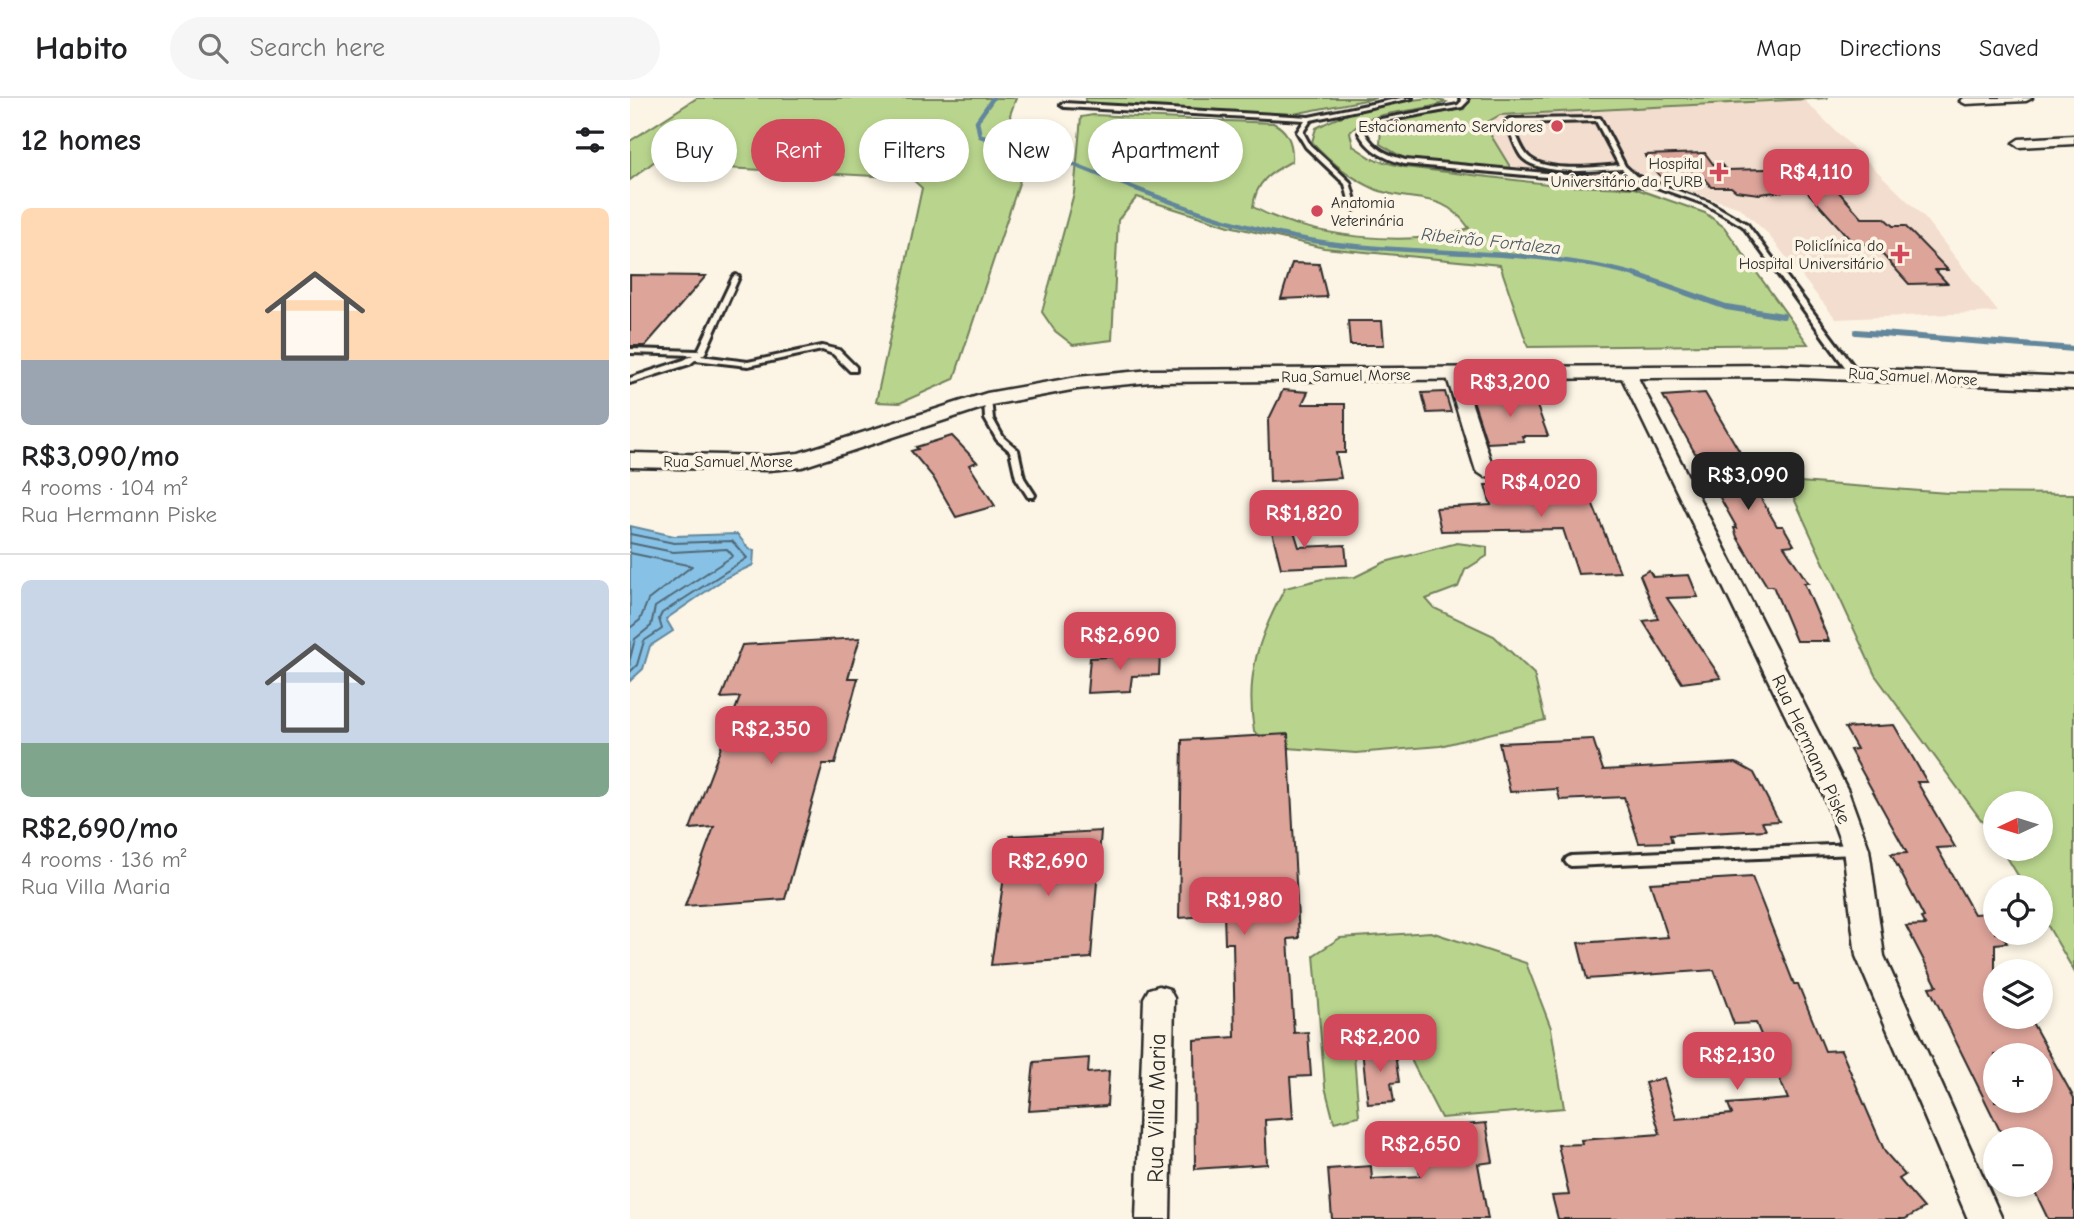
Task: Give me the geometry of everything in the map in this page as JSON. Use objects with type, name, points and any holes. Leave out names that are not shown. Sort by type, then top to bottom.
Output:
[{"type":"street","points":[[1966,102],[2026,98]]},
{"type":"street","points":[[2019,143],[2074,140]]},
{"type":"street","name":"Rua Hermann Piske","points":[[1627,372],[1835,791],[1856,849],[1870,956],[1985,1219]]},
{"type":"street","name":"Rua Samuel Morse","points":[[630,460],[802,460],[987,400],[1077,383],[1151,376],[1854,373],[2074,383]]},
{"type":"street","points":[[1454,374],[1485,471]]},
{"type":"street","name":"Rua Villa Maria","points":[[1153,1219],[1159,998]]},
{"type":"lane","points":[[1064,106],[1309,119],[1409,98]]},
{"type":"lane","points":[[1463,98],[1465,101],[1460,106],[1372,122],[1362,133],[1368,146],[1404,162],[1655,185]]},
{"type":"lane","points":[[1309,119],[1300,131],[1308,146],[1348,183],[1354,208]]},
{"type":"lane","points":[[1623,167],[1562,167],[1533,163],[1526,158],[1509,121],[1598,120],[1623,167],[1634,177],[1707,203],[1745,225],[1854,373]]},
{"type":"lane","points":[[630,381],[698,355],[736,277]]},
{"type":"lane","points":[[630,351],[698,355],[748,364],[822,348],[836,352],[853,369]]},
{"type":"lane","points":[[987,400],[989,419],[1000,438],[1014,450],[1020,478],[1031,495]]},
{"type":"lane","points":[[1571,860],[1856,849]]},
{"type":"shaded area","points":[[1803,99],[1923,216],[1998,312],[1836,319],[1766,232],[1740,208],[1659,181],[1512,170],[1484,124],[1500,115]]},
{"type":"green space","points":[[697,98],[1016,98],[1011,119],[983,119],[983,182],[1019,182],[954,379],[900,403],[876,402],[922,188],[915,182],[969,182],[969,119],[859,119],[859,175],[845,174],[845,119],[751,119],[751,169],[737,169],[737,119],[664,119]]},
{"type":"green space","points":[[1086,98],[1376,98],[1288,115],[1102,107],[1085,102]]},
{"type":"green space","points":[[1430,98],[1446,102],[1372,118],[1350,132],[1353,146],[1373,159],[1404,167],[1565,186],[1634,188],[1705,213],[1724,227],[1808,344],[1528,347],[1500,265],[1324,248],[1229,226],[1137,197],[1118,220],[1112,340],[1073,345],[1055,331],[1042,312],[1074,193],[1081,117],[1093,115],[1183,119],[1088,119],[1088,182],[1243,182],[1243,122],[1273,123],[1288,139],[1292,149],[1292,161],[1265,179],[1257,191],[1253,207],[1301,226],[1359,237],[1418,238],[1469,228],[1459,216],[1438,203],[1390,194],[1367,185],[1342,169],[1312,142],[1316,128],[1357,111],[1401,101]]},
{"type":"green space","points":[[1470,98],[1828,98],[1500,115],[1484,124],[1512,170],[1404,158],[1380,144],[1381,127],[1401,119],[1464,109]]},
{"type":"green space","points":[[651,128],[651,164],[630,180],[630,141]]},
{"type":"green space","points":[[1786,481],[1948,493],[2074,494],[2074,971],[2053,935],[2053,875],[2018,875],[2009,861],[2053,861],[2053,791],[1983,791],[1983,823],[1875,675]]},
{"type":"green space","points":[[1457,543],[1487,547],[1487,556],[1465,570],[1458,587],[1426,599],[1434,608],[1494,636],[1534,674],[1545,720],[1440,746],[1356,753],[1274,747],[1254,731],[1251,692],[1256,656],[1285,588],[1322,579],[1355,577],[1385,562]]},
{"type":"green space","points":[[1431,932],[1526,963],[1551,1028],[1564,1108],[1441,1118],[1410,1058],[1390,1042],[1370,1044],[1354,1055],[1359,1116],[1334,1122],[1325,1087],[1314,955],[1340,938]]},
{"type":"water","points":[[630,526],[674,536],[737,534],[749,549],[754,551],[753,565],[727,577],[666,619],[673,631],[650,646],[643,669],[630,681]]},
{"type":"building","points":[[1705,153],[1713,164],[1721,164],[1726,170],[1811,168],[1824,182],[1830,182],[1862,218],[1884,218],[1893,226],[1905,226],[1948,270],[1935,270],[1947,283],[1909,284],[1873,244],[1855,245],[1805,189],[1759,194],[1736,191],[1731,187],[1711,187],[1702,175],[1660,176],[1645,155]]},
{"type":"building","points":[[1292,263],[1319,264],[1327,297],[1281,299]]},
{"type":"building","points":[[630,275],[706,276],[645,346],[630,346]]},
{"type":"building","points":[[1348,321],[1382,321],[1384,345],[1350,345]]},
{"type":"building","points":[[1283,390],[1308,392],[1302,404],[1345,404],[1345,453],[1336,453],[1341,478],[1270,482],[1268,421]]},
{"type":"building","points":[[1445,392],[1451,412],[1427,413],[1422,393]]},
{"type":"building","points":[[1705,393],[1754,476],[1748,476],[1777,526],[1783,526],[1794,545],[1784,546],[1808,583],[1804,583],[1829,641],[1796,641],[1773,586],[1767,586],[1737,537],[1734,528],[1737,528],[1663,396]]},
{"type":"building","points":[[1534,398],[1548,436],[1522,436],[1524,441],[1487,443],[1473,400]]},
{"type":"building","points":[[952,436],[977,462],[969,465],[995,506],[956,517],[933,477],[911,451]]},
{"type":"building","points":[[1584,482],[1620,572],[1578,574],[1563,529],[1441,531],[1436,508],[1491,505],[1485,485]]},
{"type":"building","points":[[1291,521],[1299,547],[1345,545],[1347,565],[1281,568],[1270,524]]},
{"type":"building","points":[[1649,570],[1653,577],[1689,575],[1698,597],[1667,598],[1721,678],[1682,683],[1643,621],[1658,619],[1640,575]]},
{"type":"building","points":[[860,638],[848,678],[858,678],[835,764],[823,764],[785,899],[685,906],[714,827],[690,829],[740,697],[721,698],[742,645]]},
{"type":"building","points":[[1160,654],[1159,675],[1132,676],[1130,691],[1087,693],[1090,658]]},
{"type":"building","points":[[1894,725],[1927,782],[1917,782],[1955,847],[1937,848],[1974,914],[1983,913],[1983,945],[1995,945],[1995,959],[1983,959],[1983,1029],[2036,1029],[2043,1043],[1983,1043],[1983,1096],[1929,987],[1937,986],[1906,926],[1925,925],[1921,918],[1924,917],[1891,854],[1907,853],[1850,750],[1857,749],[1845,728]]},
{"type":"building","points":[[1288,734],[1299,938],[1288,939],[1294,1033],[1308,1032],[1311,1076],[1290,1077],[1293,1118],[1265,1120],[1267,1164],[1195,1169],[1194,1040],[1235,1037],[1233,943],[1225,943],[1224,915],[1179,918],[1182,740]]},
{"type":"building","points":[[1593,739],[1603,770],[1736,763],[1754,773],[1779,821],[1762,822],[1766,830],[1670,835],[1672,842],[1639,843],[1624,797],[1560,800],[1557,789],[1510,792],[1499,743]]},
{"type":"building","points":[[1101,831],[1091,958],[991,965],[1010,836]]},
{"type":"building","points":[[1752,877],[1794,984],[1798,984],[1825,1051],[1841,1050],[1885,1152],[1905,1175],[1899,1179],[1924,1208],[1905,1219],[1558,1219],[1552,1196],[1569,1195],[1558,1145],[1582,1144],[1581,1140],[1660,1134],[1645,1083],[1664,1078],[1676,1119],[1732,1114],[1728,1104],[1788,1099],[1756,1023],[1734,1024],[1714,970],[1587,979],[1578,943],[1668,937],[1650,883]]},
{"type":"building","points":[[1394,1047],[1399,1082],[1391,1083],[1394,1102],[1368,1104],[1362,1050]]},
{"type":"building","points":[[1089,1058],[1088,1073],[1109,1071],[1107,1106],[1029,1111],[1034,1062]]},
{"type":"building","points":[[2053,1060],[2074,1098],[2074,1219],[2048,1219],[2037,1197],[2053,1197],[2053,1127],[1998,1127],[1991,1113],[2053,1113]]},
{"type":"building","points":[[1486,1123],[1493,1162],[1478,1164],[1488,1219],[1332,1219],[1328,1169],[1371,1166],[1372,1179],[1420,1176],[1414,1129]]},
{"type":"waterway","name":"Ribeirão Fortaleza","points":[[983,137],[980,136],[977,121],[993,98]]},
{"type":"waterway","name":"Ribeirão Fortaleza","points":[[1075,165],[1200,212],[1295,238],[1367,247],[1564,261],[1639,276]]},
{"type":"waterway","name":"Ribeirão Fortaleza","points":[[1634,274],[1639,276]]},
{"type":"waterway","name":"Ribeirão Fortaleza","points":[[1639,276],[1726,307],[1783,316]]},
{"type":"waterway","name":"Ribeirão Fortaleza","points":[[1856,332],[2074,349]]},
{"type":"place","name":"Estacionamento Servidores","points":[[1557,126]]},
{"type":"place","name":"Hospital Universitário da FURB","points":[[1719,172]]},
{"type":"place","name":"Anatomia Veterinária","points":[[1317,211]]},
{"type":"place","name":"Policlínica do Hospital Universitário","points":[[1900,254]]}]
